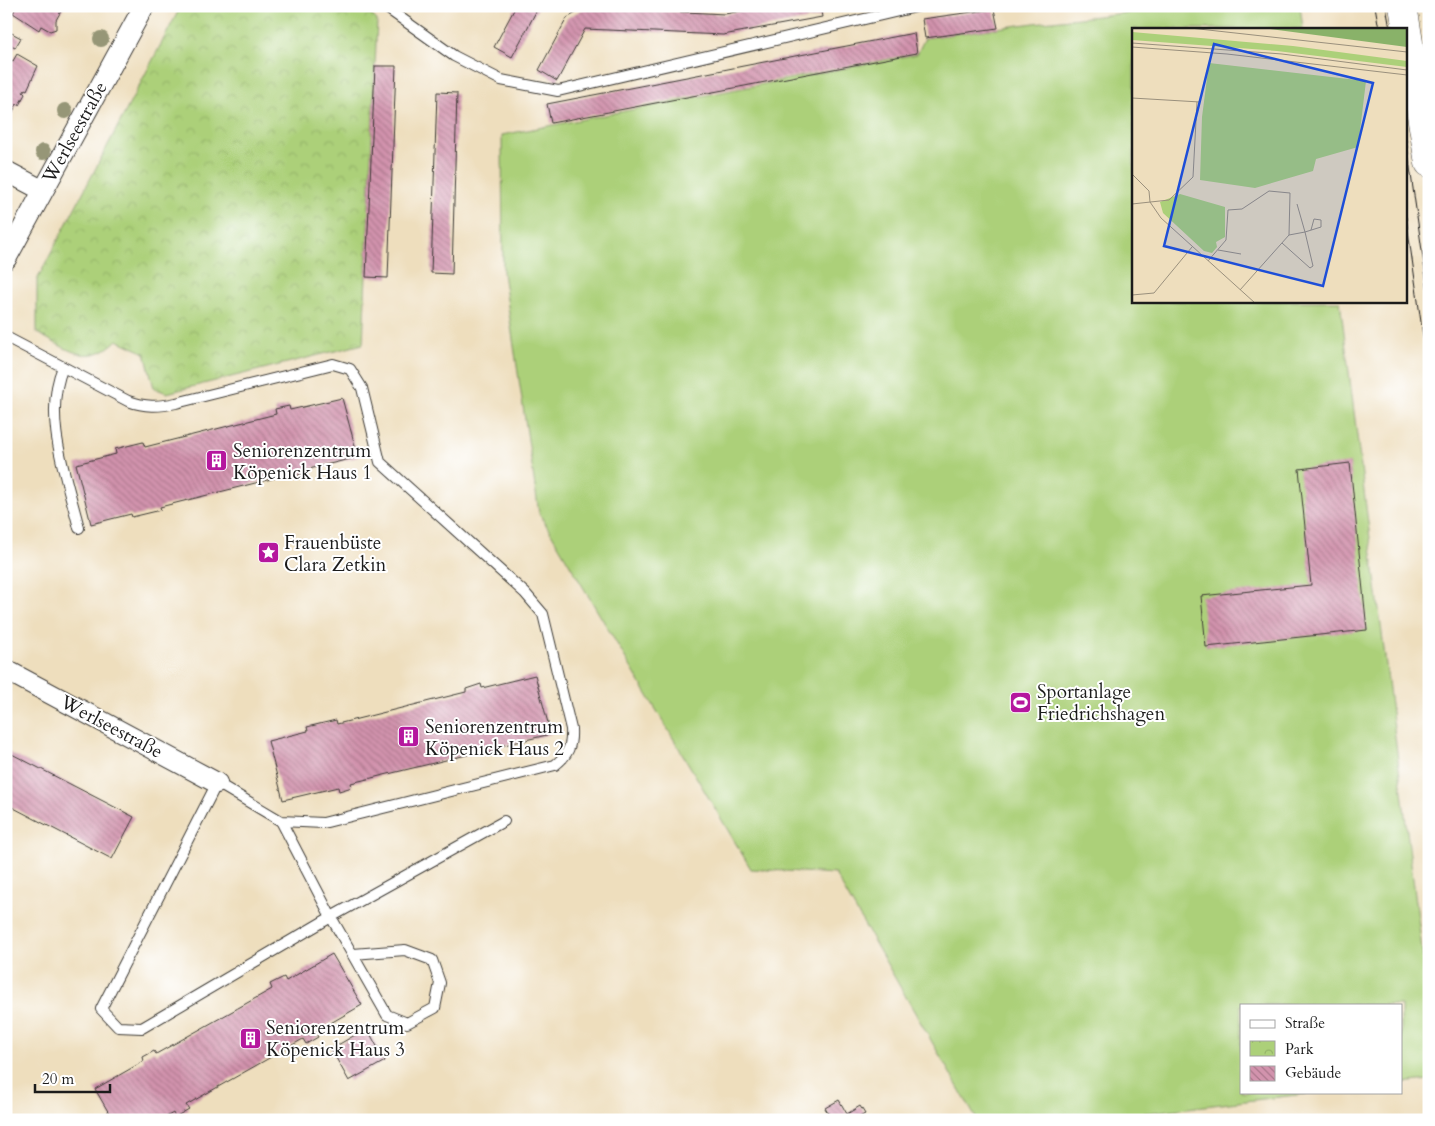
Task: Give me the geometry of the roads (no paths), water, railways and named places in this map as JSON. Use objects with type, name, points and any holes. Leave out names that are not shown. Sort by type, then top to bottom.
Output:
[{"type":"main road","points":[[1403,6],[1407,28]]},
{"type":"main road","points":[[1408,36],[1429,163]]},
{"type":"street","name":"Werlseestraße","points":[[6,259],[144,6]]},
{"type":"street","points":[[6,171],[42,190]]},
{"type":"street","name":"Werlseestraße","points":[[6,670],[217,783]]},
{"type":"lane","points":[[384,6],[454,56],[501,80],[510,84],[558,92],[920,6]]},
{"type":"lane","points":[[6,337],[128,401],[142,406],[157,407],[333,364],[350,369],[362,388],[380,462],[525,593],[543,614],[571,729],[572,743],[566,757],[555,765],[323,823],[281,821],[217,783],[101,1010],[118,1027],[142,1028],[331,917],[504,820]]},
{"type":"lane","points":[[63,367],[58,380],[55,432],[79,528]]},
{"type":"lane","points":[[281,821],[331,917],[387,1015],[408,1023],[434,1008],[440,983],[432,960],[405,950],[353,954]]},
{"type":"tram line","points":[[1375,6],[1379,28]]},
{"type":"tram line","points":[[1386,6],[1390,28]]},
{"type":"tram line","points":[[1408,154],[1429,299]]},
{"type":"tram line","points":[[1408,231],[1429,378]]},
{"type":"place","name":"Seniorenzentrum Köpenick Haus 1","points":[[217,461]]},
{"type":"place","name":"Frauenbüste Clara Zetkin","points":[[268,553]]},
{"type":"place","name":"Sportanlage Friedrichshagen","points":[[1021,702]]},
{"type":"place","name":"Seniorenzentrum Köpenick Haus 2","points":[[409,737]]},
{"type":"place","name":"Seniorenzentrum Köpenick Haus 3","points":[[250,1038]]}]
